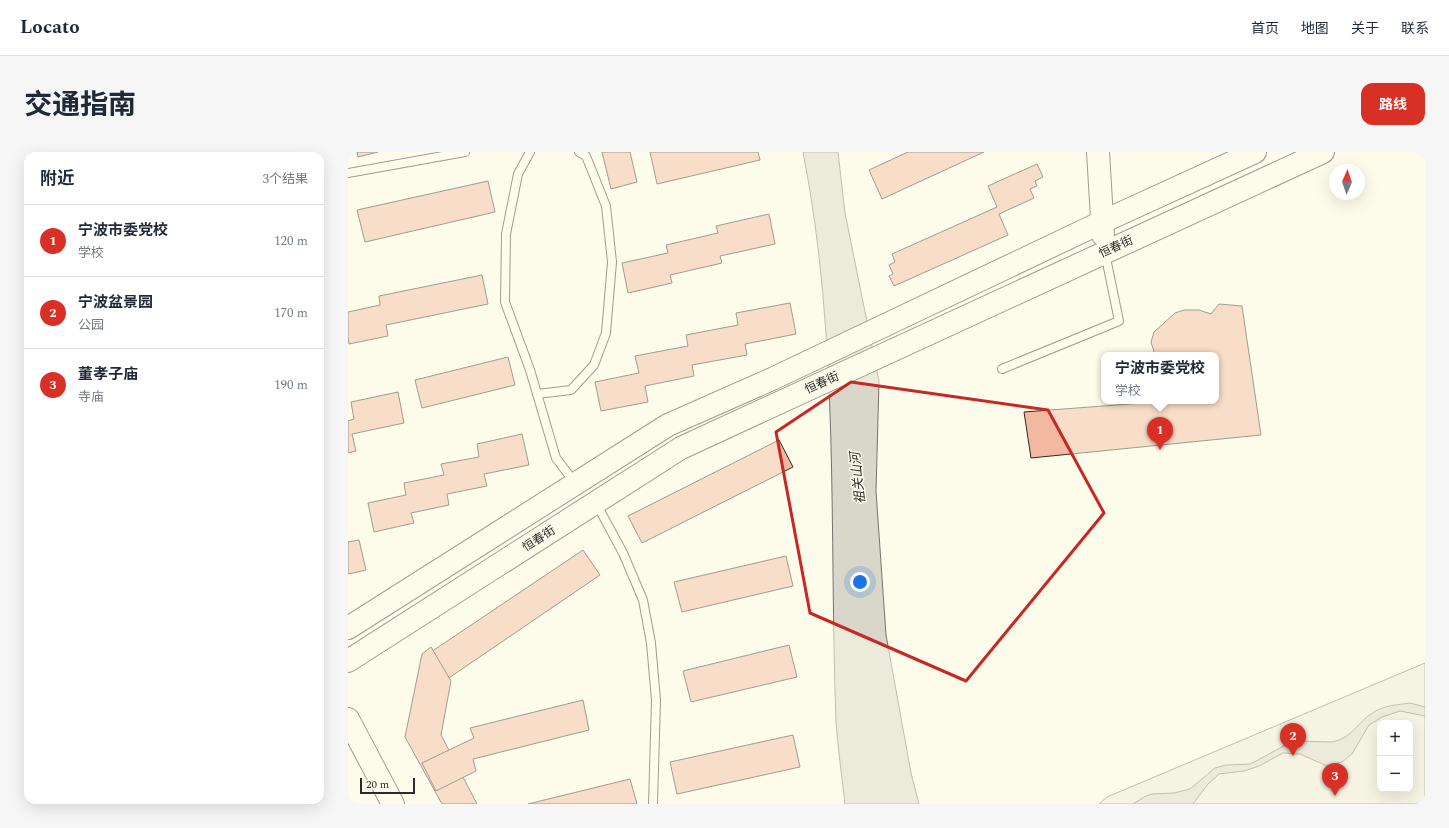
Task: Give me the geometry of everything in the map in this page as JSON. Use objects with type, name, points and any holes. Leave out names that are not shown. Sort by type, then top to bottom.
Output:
[{"type":"main road","points":[[1098,152],[1104,252]]},
{"type":"main road","name":"恒春街","points":[[348,628],[668,425],[772,379],[1102,222],[1255,152]]},
{"type":"main road","name":"恒春街","points":[[348,661],[681,448],[1323,152]]},
{"type":"main road","points":[[348,719],[393,804]]},
{"type":"lane","points":[[348,173],[466,152]]},
{"type":"lane","points":[[530,152],[518,174],[506,234],[505,302],[530,370],[556,458],[576,484]]},
{"type":"lane","points":[[537,394],[571,390],[594,365],[606,333],[612,262],[606,206],[586,156],[580,152]]},
{"type":"lane","points":[[1002,369],[1119,321],[1104,252]]},
{"type":"lane","points":[[596,503],[623,553],[643,600],[649,629],[656,700],[653,804]]},
{"type":"highlighted area","points":[[851,382],[1048,410],[1104,513],[966,681],[810,613],[776,432]]},
{"type":"shaded area","points":[[1425,663],[1425,804],[1099,804],[1107,797]]},
{"type":"water","name":"祖关山河","points":[[803,152],[838,152],[845,213],[879,381],[876,491],[886,635],[911,773],[919,804],[845,804],[836,722],[831,436],[828,365],[823,293],[815,222]]},
{"type":"water","points":[[1410,703],[1425,707],[1425,716],[1400,711],[1382,717],[1369,725],[1352,754],[1342,762],[1327,766],[1300,754],[1283,753],[1259,766],[1244,771],[1219,774],[1208,784],[1193,804],[1133,804],[1151,794],[1174,793],[1190,789],[1215,768],[1226,765],[1250,764],[1295,741],[1332,742],[1339,740],[1350,733],[1368,716],[1378,710]]},
{"type":"building","points":[[357,152],[378,152],[358,157]]},
{"type":"building","points":[[602,152],[630,152],[637,182],[611,189]]},
{"type":"building","points":[[650,152],[758,152],[760,160],[657,184]]},
{"type":"building","points":[[908,152],[984,152],[882,199],[869,170]]},
{"type":"building","points":[[1037,164],[1043,177],[1035,181],[1037,186],[1030,189],[1034,198],[999,214],[1008,235],[894,286],[889,276],[893,274],[889,265],[895,262],[892,254],[997,207],[988,186]]},
{"type":"building","points":[[488,181],[495,212],[365,242],[357,210]]},
{"type":"building","points":[[769,214],[775,244],[720,256],[722,263],[670,275],[672,283],[628,293],[622,263],[668,253],[666,245],[718,233],[716,226]]},
{"type":"building","points":[[482,275],[488,304],[386,325],[388,336],[349,344],[348,312],[380,305],[379,296]]},
{"type":"building","points":[[790,303],[796,334],[745,344],[747,355],[692,365],[694,376],[645,386],[648,402],[601,411],[595,382],[639,373],[635,356],[688,346],[686,335],[738,325],[736,313]]},
{"type":"building","points":[[1219,304],[1242,306],[1261,435],[1031,458],[1024,412],[1129,404],[1219,404],[1219,352],[1154,352],[1151,342],[1154,332],[1175,313],[1184,310],[1199,310],[1211,314]]},
{"type":"building","points":[[508,357],[515,385],[422,408],[415,380]]},
{"type":"building","points":[[398,392],[404,423],[352,434],[356,451],[348,453],[348,421],[354,419],[351,402]]},
{"type":"building","points":[[522,434],[529,465],[484,474],[487,486],[447,494],[449,505],[411,513],[414,523],[374,532],[368,503],[406,495],[404,483],[444,475],[441,464],[479,457],[477,444]]},
{"type":"building","points":[[779,440],[793,467],[642,543],[628,516]]},
{"type":"building","points":[[359,540],[366,570],[348,574],[348,542]]},
{"type":"building","points":[[583,550],[600,575],[440,684],[422,658]]},
{"type":"building","points":[[786,556],[793,586],[682,612],[674,582]]},
{"type":"building","points":[[789,645],[797,677],[691,702],[683,671]]},
{"type":"building","points":[[431,647],[451,681],[441,735],[477,804],[442,804],[405,737],[422,654]]},
{"type":"building","points":[[583,700],[589,730],[473,759],[476,771],[436,791],[422,763],[474,738],[470,728]]},
{"type":"building","points":[[793,735],[800,767],[677,794],[670,762]]},
{"type":"building","points":[[630,779],[637,804],[528,804]]},
{"type":"place","name":"宁波市委党校","points":[[1160,450]]},
{"type":"place","name":"宁波盆景园","points":[[1293,756]]},
{"type":"place","name":"董孝子庙","points":[[1335,796]]}]
